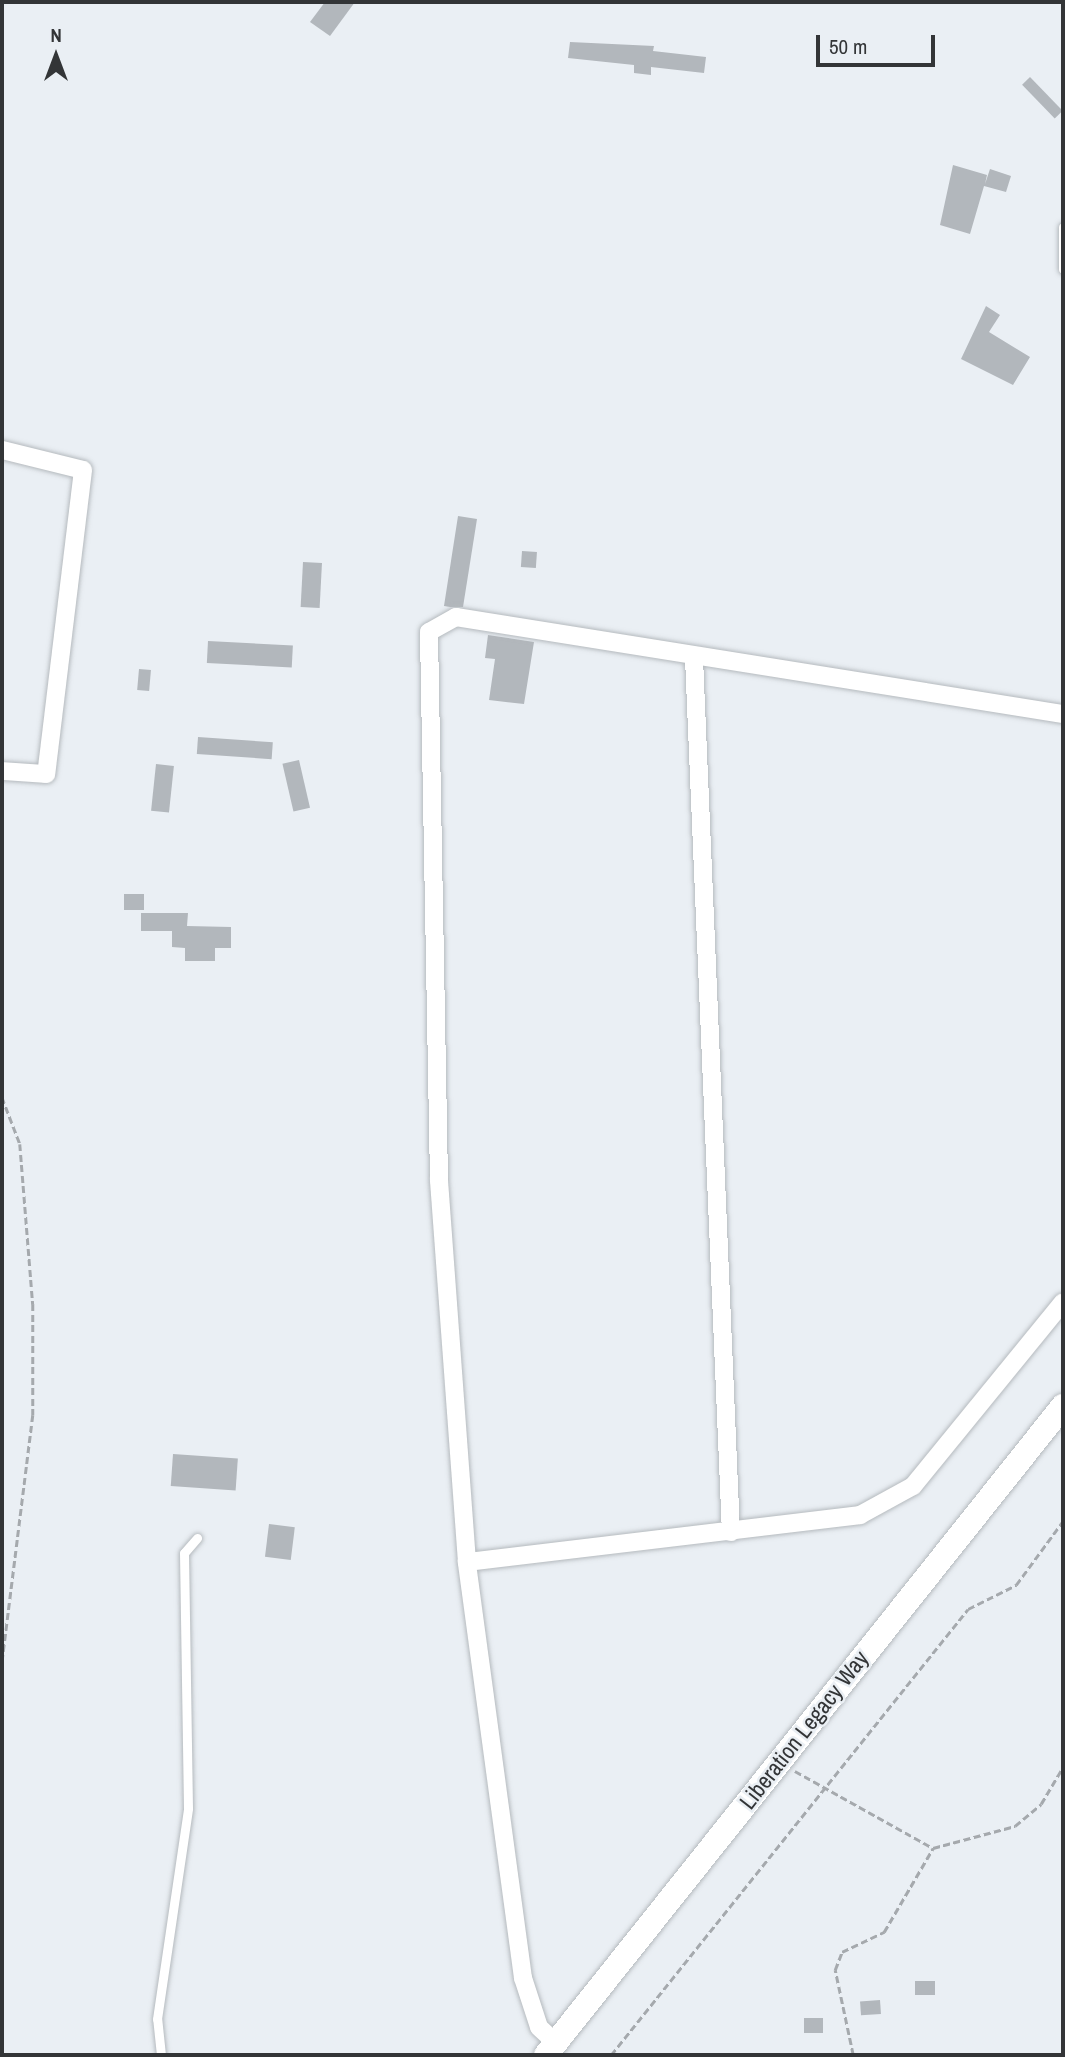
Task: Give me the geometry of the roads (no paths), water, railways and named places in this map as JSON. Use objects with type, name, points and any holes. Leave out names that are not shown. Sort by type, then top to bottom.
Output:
[{"type":"main road","name":"Liberation Legacy Way","points":[[551,2049],[1063,1406]]},
{"type":"street","points":[[2,450],[83,470],[46,774],[2,771]]},
{"type":"street","points":[[551,2049],[539,2027],[523,1978],[467,1562],[439,1180],[429,632],[456,617],[694,658],[1063,714]]},
{"type":"street","points":[[694,658],[731,1532]]},
{"type":"street","points":[[467,1562],[860,1515],[913,1486],[1063,1302]]},
{"type":"lane","points":[[1063,227],[1063,270]]},
{"type":"lane","points":[[161,2055],[157,2019],[188,1808],[184,1553],[197,1538]]}]
